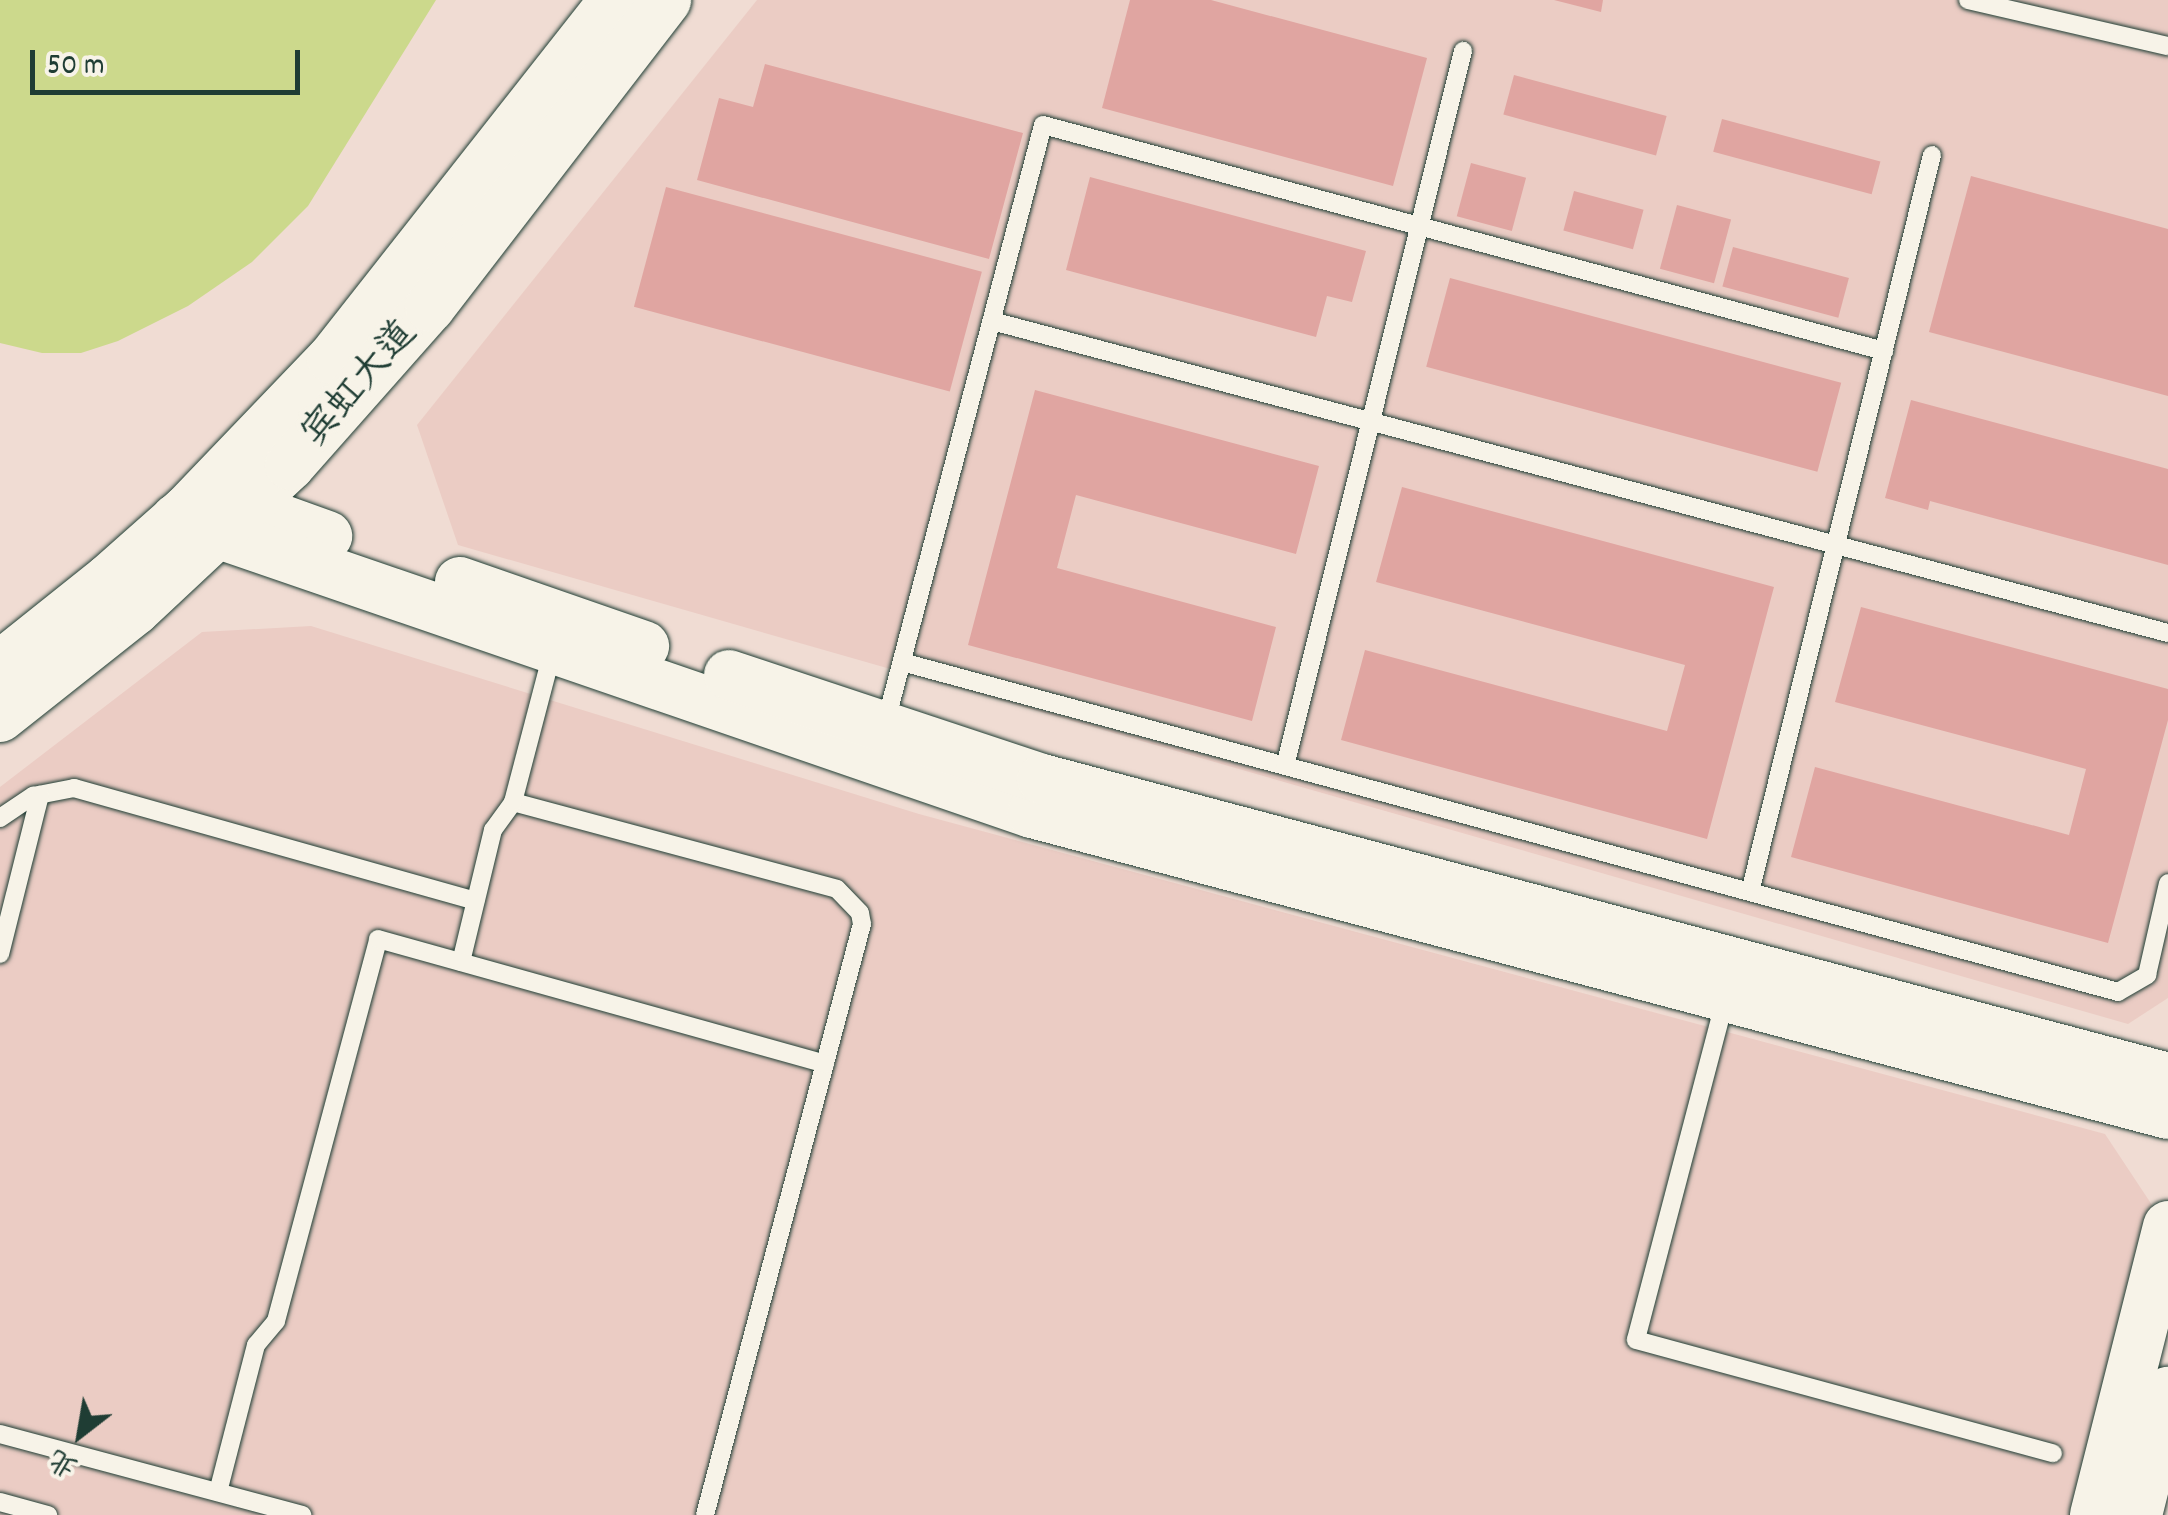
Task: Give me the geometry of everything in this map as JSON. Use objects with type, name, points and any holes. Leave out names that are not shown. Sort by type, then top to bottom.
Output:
[{"type":"street","name":"宾虹大道","points":[[0,716],[135,610],[398,281],[615,0]]},
{"type":"street","name":"宾虹大道","points":[[0,666],[212,513],[363,386],[430,307],[666,0]]},
{"type":"street","points":[[212,513],[553,652],[1032,813],[2168,1114]]},
{"type":"street","points":[[212,513],[1042,779],[2168,1078]]},
{"type":"street","points":[[2095,1515],[2168,1226]]},
{"type":"street","points":[[2137,1515],[2168,1392]]},
{"type":"lane","points":[[1968,0],[2168,46]]},
{"type":"lane","points":[[1285,766],[1463,51]]},
{"type":"lane","points":[[885,727],[1044,125],[1884,351]]},
{"type":"lane","points":[[1750,892],[1932,155]]},
{"type":"lane","points":[[992,321],[2168,633]]},
{"type":"lane","points":[[460,962],[492,830],[513,802],[553,652]]},
{"type":"lane","points":[[902,662],[2118,992],[2147,975],[2168,883]]},
{"type":"lane","points":[[0,818],[40,794],[74,788],[475,901]]},
{"type":"lane","points":[[0,954],[40,794]]},
{"type":"lane","points":[[513,802],[846,894],[862,924],[705,1515]]},
{"type":"lane","points":[[218,1492],[256,1345],[276,1321],[378,939],[825,1064]]},
{"type":"lane","points":[[1725,997],[1636,1340],[2053,1453]]},
{"type":"lane","points":[[0,1434],[302,1515]]},
{"type":"lane","points":[[0,1502],[48,1515]]},
{"type":"shaded area","points":[[757,0],[2168,0],[2168,998],[2128,1024],[458,545],[417,425]]},
{"type":"shaded area","points":[[311,626],[919,814],[2105,1134],[2152,1205],[2071,1515],[0,1515],[0,787],[202,632]]},
{"type":"green space","points":[[0,0],[436,0],[308,206],[252,262],[188,306],[118,341],[81,353],[42,353],[0,343]]},
{"type":"building","points":[[1130,0],[1211,0],[1427,58],[1393,186],[1102,108]]},
{"type":"building","points":[[1554,0],[1603,0],[1601,12]]},
{"type":"building","points":[[765,64],[1023,133],[989,259],[697,180],[719,98],[753,107]]},
{"type":"building","points":[[1514,75],[1667,116],[1656,155],[1503,115]]},
{"type":"building","points":[[1722,119],[1880,161],[1872,194],[1713,152]]},
{"type":"building","points":[[1471,163],[1526,178],[1512,231],[1457,216]]},
{"type":"building","points":[[1971,176],[2168,229],[2168,396],[1929,332]]},
{"type":"building","points":[[1090,177],[1366,251],[1352,302],[1327,296],[1316,337],[1066,270]]},
{"type":"building","points":[[666,187],[982,272],[950,391],[634,307]]},
{"type":"building","points":[[1574,191],[1644,210],[1633,249],[1563,231]]},
{"type":"building","points":[[1677,205],[1731,219],[1714,283],[1660,269]]},
{"type":"building","points":[[1733,247],[1849,278],[1838,318],[1722,287]]},
{"type":"building","points":[[1450,278],[1841,383],[1817,472],[1426,367]]},
{"type":"building","points":[[1035,390],[1319,466],[1296,554],[1076,495],[1057,568],[1276,627],[1252,721],[968,645]]},
{"type":"building","points":[[1911,400],[2168,469],[2168,565],[1930,501],[1928,510],[1885,498]]},
{"type":"building","points":[[1402,487],[1774,587],[1707,839],[1341,740],[1365,650],[1667,731],[1685,665],[1376,582]]},
{"type":"building","points":[[1861,607],[2168,689],[2168,720],[2108,943],[1791,857],[1815,767],[2069,835],[2086,769],[1835,702]]}]
